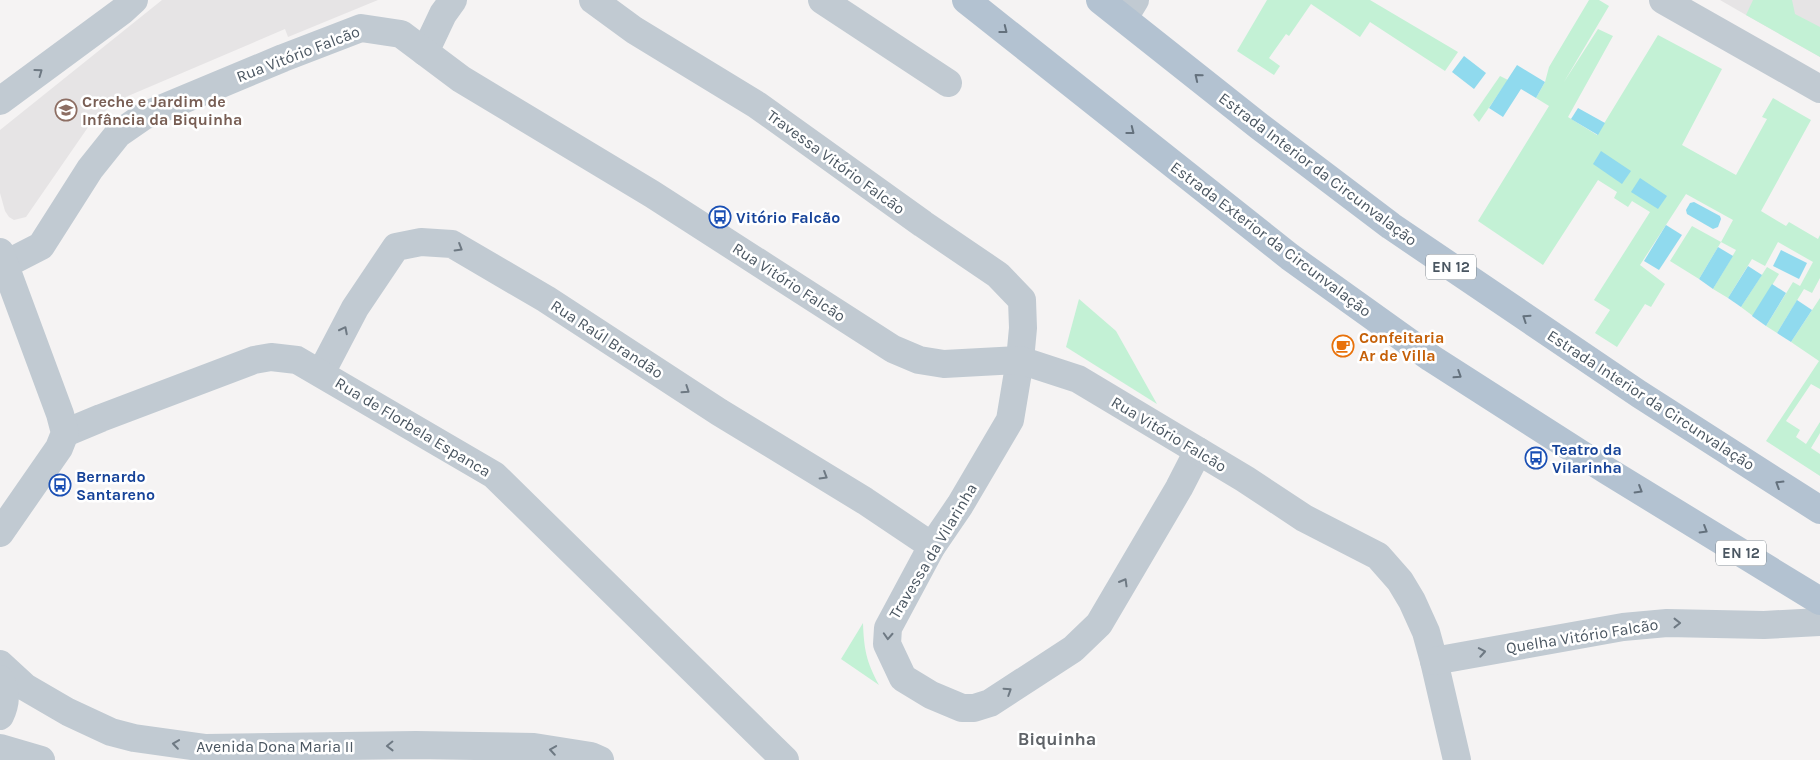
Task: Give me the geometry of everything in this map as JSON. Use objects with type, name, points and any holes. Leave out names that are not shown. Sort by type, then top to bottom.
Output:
[{"type":"main road","name":"Estrada Exterior da Circunvalação","points":[[966,0],[1290,257],[1423,352],[1606,470],[1820,601]]},
{"type":"main road","name":"Estrada Interior da Circunvalação","points":[[1100,0],[1129,9],[1259,126],[1391,226],[1639,394],[1820,510]]},
{"type":"street","points":[[0,101],[122,11],[134,0]]},
{"type":"street","points":[[425,52],[443,14],[453,0]]},
{"type":"street","name":"Travessa Vitório Falcão","points":[[593,0],[634,30],[757,105],[923,224],[998,275],[1022,300],[1023,328],[1020,360]]},
{"type":"street","points":[[822,0],[948,83]]},
{"type":"street","points":[[1663,0],[1820,89]]},
{"type":"street","name":"Rua Vitório Falcão","points":[[2,259],[41,246],[90,169],[118,134],[144,116],[361,28],[401,34],[461,79],[652,194],[893,349],[919,360],[944,364],[1020,360],[1078,378],[1304,518],[1378,556],[1400,581],[1412,601],[1426,632],[1457,760]]},
{"type":"street","name":"Rua Raúl Brandão","points":[[321,372],[355,308],[396,247],[421,242],[452,244],[546,299],[719,412],[865,501],[932,546]]},
{"type":"street","points":[[0,533],[60,448],[65,433],[60,414],[2,259]]},
{"type":"street","name":"Rua de Florbela Espanca","points":[[65,433],[262,358],[271,357],[297,360],[321,372],[494,475],[785,760]]},
{"type":"street","name":"Travessa da Vilarinha","points":[[1020,360],[1010,420],[960,505],[932,546],[888,628],[887,644],[902,678],[931,695],[962,708],[974,708],[990,703],[1073,649],[1099,624],[1179,488],[1198,451]]},
{"type":"street","name":"Quelha Vitório Falcão","points":[[1434,661],[1623,627],[1667,623],[1764,625],[1820,622]]},
{"type":"street","name":"Avenida Dona Maria II","points":[[0,664],[24,687],[68,712],[111,732],[134,738],[206,748],[416,745],[534,747],[591,756],[600,760]]},
{"type":"street","points":[[0,679],[3,684],[6,703],[0,716]]},
{"type":"street","points":[[0,748],[42,760]]},
{"type":"shaded area","name":"Creche e Jardim de Infância da Biquinha","points":[[162,0],[378,0],[288,37],[285,29],[121,99],[93,120],[26,217],[14,220],[9,217],[5,211],[0,193],[0,130]]},
{"type":"shaded area","points":[[1720,0],[1820,0],[1820,57],[1746,15]]},
{"type":"green space","points":[[1267,0],[1370,0],[1458,52],[1445,71],[1370,22],[1360,37],[1311,4],[1289,36],[1286,34],[1269,58],[1280,66],[1274,75],[1237,51]]},
{"type":"green space","points":[[1589,0],[1599,0],[1609,6],[1564,82],[1598,29],[1613,36],[1568,117],[1597,135],[1658,35],[1722,69],[1682,145],[1736,175],[1767,119],[1762,117],[1773,98],[1811,120],[1761,211],[1786,226],[1789,222],[1818,239],[1820,235],[1820,278],[1812,293],[1804,289],[1777,333],[1766,326],[1793,282],[1800,286],[1813,262],[1778,242],[1765,266],[1752,259],[1728,298],[1713,289],[1736,250],[1721,242],[1733,220],[1686,194],[1640,265],[1665,284],[1651,307],[1645,304],[1617,347],[1595,333],[1610,310],[1594,300],[1650,212],[1632,201],[1628,207],[1614,198],[1617,192],[1598,180],[1543,265],[1478,221],[1549,106],[1536,98],[1545,82],[1549,67]]},
{"type":"green space","points":[[1753,0],[1792,0],[1795,14],[1820,27],[1820,57],[1746,15]]},
{"type":"green space","points":[[1500,76],[1508,80],[1479,122],[1473,115]]},
{"type":"green space","points":[[1692,226],[1721,242],[1699,279],[1670,261]]},
{"type":"green space","points":[[1767,267],[1779,274],[1753,316],[1741,307]]},
{"type":"green space","points":[[1820,298],[1820,389],[1811,384],[1786,421],[1800,430],[1796,437],[1806,444],[1820,422],[1820,433],[1811,448],[1820,454],[1820,476],[1766,441],[1819,361],[1791,342]]},
{"type":"green space","points":[[1079,299],[1116,331],[1157,404],[1066,347]]},
{"type":"green space","points":[[863,623],[866,655],[879,685],[841,659]]},
{"type":"water","points":[[1464,56],[1486,73],[1474,89],[1452,72]]},
{"type":"water","points":[[1517,65],[1545,82],[1536,98],[1521,89],[1503,117],[1489,108]]},
{"type":"water","points":[[1578,108],[1605,123],[1598,135],[1571,119]]},
{"type":"water","points":[[1601,151],[1631,171],[1622,184],[1593,164]]},
{"type":"water","points":[[1640,178],[1667,196],[1658,209],[1631,192]]},
{"type":"water","points":[[1694,202],[1720,216],[1721,219],[1718,227],[1713,229],[1687,214],[1686,210],[1690,203]]},
{"type":"water","points":[[1666,225],[1682,235],[1659,270],[1644,261]]},
{"type":"water","points":[[1718,247],[1733,256],[1713,289],[1699,279]]},
{"type":"water","points":[[1781,250],[1807,263],[1799,279],[1773,266]]},
{"type":"water","points":[[1748,266],[1762,275],[1741,307],[1728,298]]},
{"type":"water","points":[[1772,284],[1786,293],[1766,326],[1752,316]]},
{"type":"water","points":[[1797,300],[1812,310],[1791,342],[1777,333]]},
{"type":"place","name":"Creche e Jardim de Infância da Biquinha","points":[[66,110]]},
{"type":"place","name":"Vitório Falcão","points":[[720,217]]},
{"type":"place","name":"Confeitaria Ar de Villa","points":[[1343,346]]},
{"type":"place","name":"Teatro da Vilarinha","points":[[1536,458]]},
{"type":"place","name":"Bernardo Santareno","points":[[60,485]]},
{"type":"district","name":"Biquinha","points":[[1057,739]]}]
